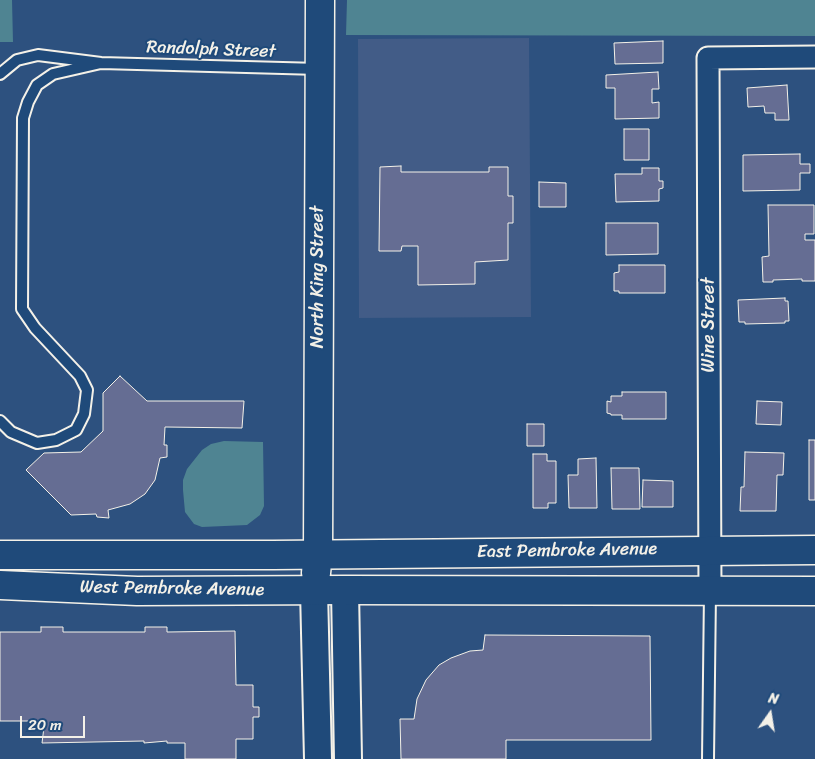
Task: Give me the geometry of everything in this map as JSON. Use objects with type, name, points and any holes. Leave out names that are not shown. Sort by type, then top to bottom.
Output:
[{"type":"main road","name":"North King Street","points":[[314,590],[318,554],[320,0]]},
{"type":"main road","name":"East Pembroke Avenue","points":[[318,554],[815,550]]},
{"type":"main road","name":"West Pembroke Avenue","points":[[0,555],[318,554]]},
{"type":"main road","points":[[318,554],[345,590],[815,591]]},
{"type":"main road","name":"West Pembroke Avenue","points":[[0,585],[137,591],[345,590]]},
{"type":"street","name":"Wine Street","points":[[710,591],[708,58],[815,56]]},
{"type":"street","name":"North King Street","points":[[314,590],[318,759]]},
{"type":"street","points":[[345,590],[348,759]]},
{"type":"lane","points":[[0,74],[17,60],[38,55],[101,63]]},
{"type":"lane","name":"Randolph Street","points":[[101,63],[320,69]]},
{"type":"lane","points":[[0,421],[11,432],[37,443],[56,440],[76,430],[84,414],[87,390],[80,376],[35,328],[22,309],[23,118],[28,102],[37,85],[53,74],[101,63]]},
{"type":"lane","points":[[708,759],[710,591]]},
{"type":"shaded area","points":[[529,38],[531,317],[359,318],[358,39]]},
{"type":"green space","points":[[0,0],[12,0],[13,42],[0,42]]},
{"type":"green space","points":[[347,0],[815,0],[815,36],[346,35]]},
{"type":"green space","points":[[224,441],[263,442],[264,506],[260,515],[247,525],[202,527],[194,524],[185,512],[183,480],[187,469],[202,450],[211,444]]},
{"type":"building","points":[[663,41],[663,63],[615,64],[614,43]]},
{"type":"building","points":[[658,72],[659,89],[652,89],[652,103],[659,102],[659,118],[615,119],[615,88],[606,88],[606,75]]},
{"type":"building","points":[[787,85],[789,120],[775,120],[775,113],[765,113],[764,106],[748,107],[747,88]]},
{"type":"building","points":[[624,129],[649,129],[649,160],[624,160]]},
{"type":"building","points":[[800,154],[800,164],[810,164],[810,173],[800,173],[800,190],[743,191],[743,155]]},
{"type":"building","points":[[401,166],[401,172],[489,172],[489,167],[508,167],[508,196],[513,196],[513,223],[508,223],[508,260],[475,262],[475,284],[418,285],[418,246],[402,246],[401,251],[379,251],[380,167]]},
{"type":"building","points":[[642,168],[659,168],[659,181],[663,181],[663,188],[659,189],[659,201],[616,202],[615,174],[642,174]]},
{"type":"building","points":[[539,182],[566,183],[566,207],[539,207]]},
{"type":"building","points":[[768,205],[814,205],[814,234],[805,234],[805,240],[815,240],[815,281],[802,281],[802,279],[763,282],[762,257],[769,256]]},
{"type":"building","points":[[606,223],[658,223],[658,254],[606,255]]},
{"type":"building","points":[[619,265],[665,265],[665,293],[619,293],[619,291],[614,291],[614,273],[619,272]]},
{"type":"building","points":[[785,298],[785,301],[788,301],[789,321],[785,321],[785,323],[745,324],[745,322],[739,322],[738,300]]},
{"type":"building","points":[[120,376],[147,401],[244,401],[242,428],[165,427],[164,445],[167,445],[167,457],[160,458],[155,480],[145,494],[130,504],[108,510],[109,518],[97,517],[96,514],[71,515],[26,470],[44,453],[81,452],[103,431],[103,393]]},
{"type":"building","points":[[622,392],[666,392],[666,419],[622,419],[622,415],[607,413],[607,401],[611,402],[611,396],[622,396]]},
{"type":"building","points":[[757,401],[782,402],[781,425],[756,424]]},
{"type":"building","points":[[527,424],[544,424],[544,446],[527,446]]},
{"type":"building","points":[[809,440],[815,440],[815,500],[809,500]]},
{"type":"building","points":[[745,452],[784,453],[783,475],[777,475],[776,511],[740,511],[741,487],[744,487]]},
{"type":"building","points":[[533,454],[547,454],[547,461],[556,461],[556,503],[548,503],[548,508],[533,508]]},
{"type":"building","points":[[596,458],[597,508],[569,508],[568,475],[578,475],[578,459]]},
{"type":"building","points":[[611,468],[639,468],[640,509],[612,509]]},
{"type":"building","points":[[643,480],[673,481],[673,507],[642,507]]},
{"type":"building","points":[[41,627],[63,627],[63,632],[145,632],[145,627],[167,627],[167,632],[235,631],[236,685],[253,685],[253,707],[259,707],[259,717],[253,717],[253,739],[236,739],[236,759],[185,759],[185,743],[167,743],[167,741],[144,743],[144,741],[42,743],[44,727],[42,727],[42,721],[0,721],[0,632],[41,632]]},
{"type":"building","points":[[485,635],[650,636],[651,740],[506,740],[506,759],[401,759],[400,719],[414,719],[417,699],[426,680],[439,665],[451,658],[470,651],[483,650]]}]
